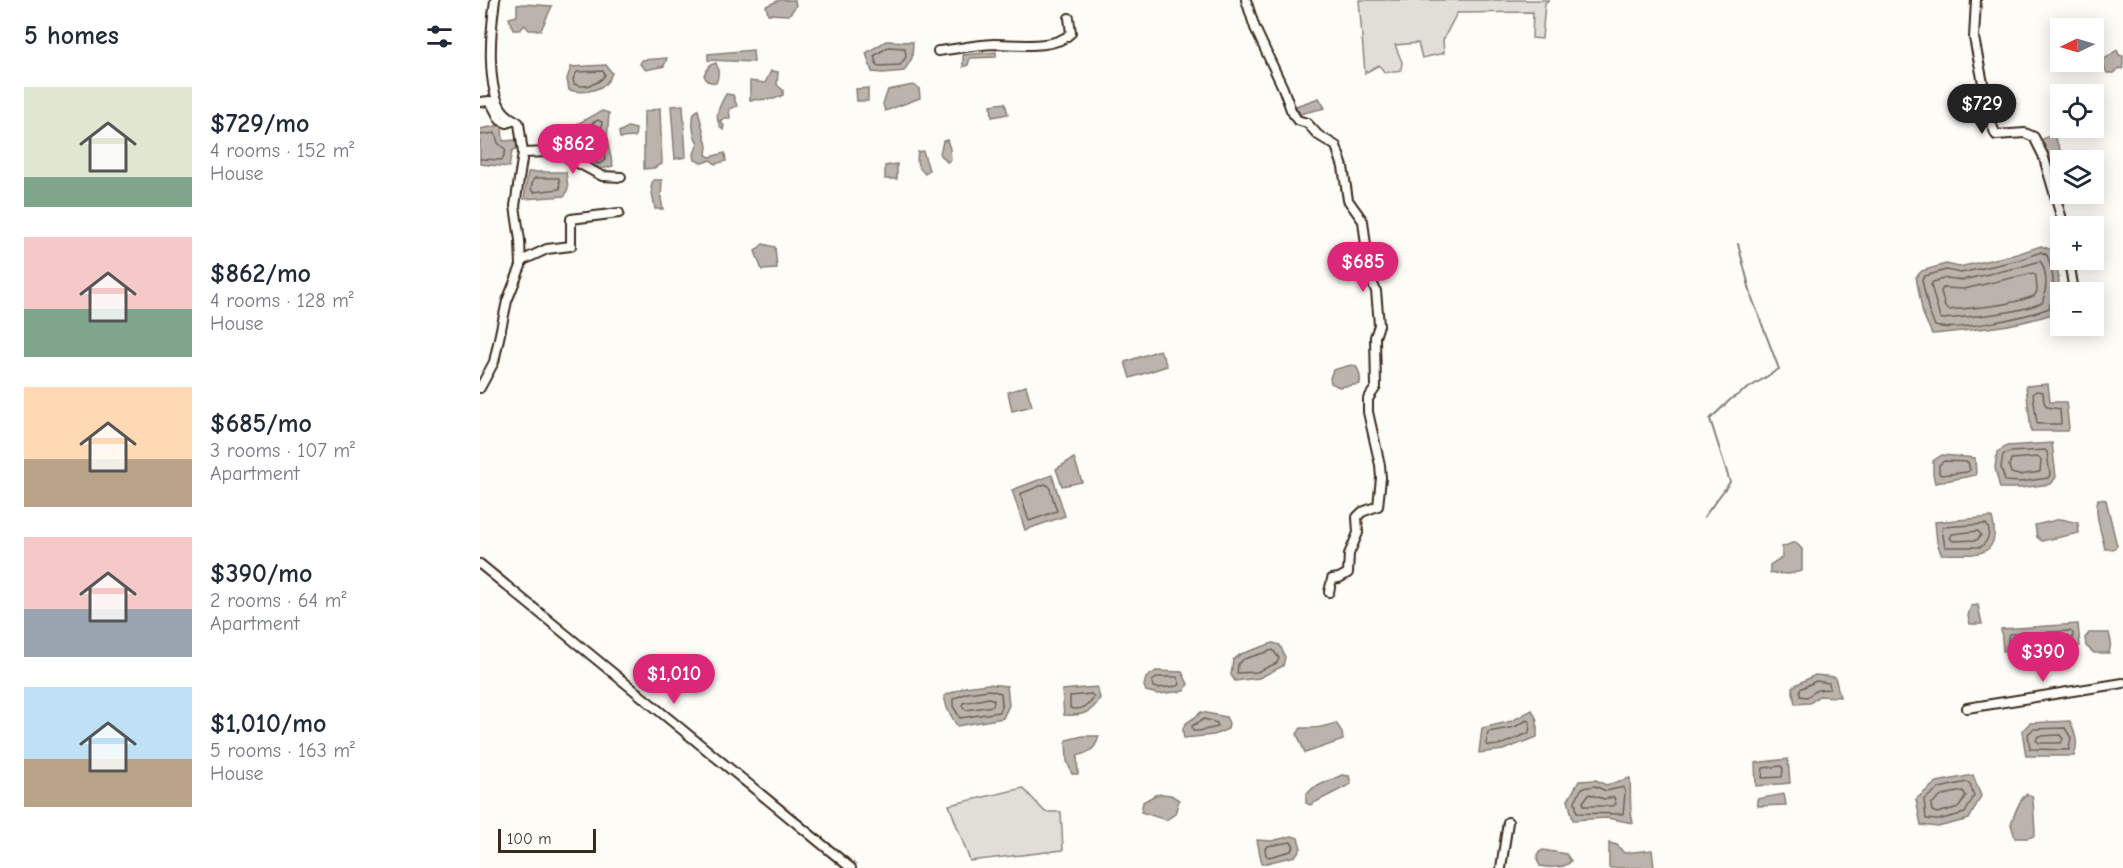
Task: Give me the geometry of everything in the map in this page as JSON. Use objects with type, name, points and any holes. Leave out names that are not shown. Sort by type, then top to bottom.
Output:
[{"type":"street","points":[[480,388],[494,362],[507,301],[521,266],[515,206],[523,153],[519,123],[503,112],[492,85],[492,22],[495,0]]},
{"type":"street","points":[[1246,0],[1255,28],[1297,120],[1307,123],[1318,135],[1336,146],[1343,167],[1348,200],[1363,221],[1370,277],[1376,291],[1379,325],[1375,337],[1376,387],[1368,399],[1368,405],[1380,465],[1378,506],[1362,512],[1357,517],[1358,533],[1349,554],[1348,573],[1332,579],[1329,592]]},
{"type":"street","points":[[1976,0],[1974,38],[1991,123],[1996,135],[2025,133],[2034,137],[2043,155],[2061,216]]},
{"type":"street","points":[[938,51],[993,44],[1027,46],[1066,38],[1071,33],[1069,18]]},
{"type":"street","points":[[480,102],[490,101],[500,120],[507,123],[514,120]]},
{"type":"street","points":[[523,153],[548,152],[562,155],[602,176],[621,177]]},
{"type":"street","points":[[521,261],[547,249],[571,246],[571,219],[619,213]]},
{"type":"street","points":[[480,564],[851,868]]},
{"type":"street","points":[[1967,708],[2123,683]]},
{"type":"street","points":[[1501,868],[1508,822]]},
{"type":"shaded area","points":[[1359,0],[1549,0],[1545,3],[1542,39],[1532,38],[1533,12],[1457,13],[1443,40],[1444,53],[1422,58],[1418,43],[1395,45],[1402,62],[1401,70],[1385,73],[1379,65],[1365,73]]},
{"type":"shaded area","points":[[1023,788],[1045,812],[1061,812],[1063,850],[970,861],[949,805]]},
{"type":"water","points":[[780,0],[795,0],[796,6],[789,15],[768,14],[766,6]]},
{"type":"water","points":[[517,5],[552,6],[541,30],[529,30],[525,25],[520,30],[513,30],[509,18],[517,16]]},
{"type":"water","points":[[886,41],[913,42],[912,58],[904,71],[872,72],[866,53]]},
{"type":"water","points":[[753,50],[754,62],[708,60],[708,54]]},
{"type":"water","points":[[2117,50],[2119,55],[2123,56],[2123,69],[2119,68],[2113,73],[2107,73],[2104,60]]},
{"type":"water","points":[[996,52],[996,57],[970,58],[968,65],[963,67],[963,55]]},
{"type":"water","points":[[667,58],[664,66],[646,70],[640,64],[642,60]]},
{"type":"water","points":[[716,63],[718,78],[716,83],[707,81],[704,75],[710,65]]},
{"type":"water","points":[[606,65],[612,73],[605,84],[588,91],[569,90],[567,79],[571,67]]},
{"type":"water","points":[[771,71],[778,72],[777,85],[783,90],[783,95],[774,99],[750,100],[750,81],[765,83]]},
{"type":"water","points":[[913,85],[919,88],[920,98],[885,111],[883,104],[888,90]]},
{"type":"water","points":[[868,88],[868,101],[857,101],[856,89]]},
{"type":"water","points":[[726,94],[733,95],[737,106],[729,109],[730,118],[720,121],[724,126],[723,130],[717,117]]},
{"type":"water","points":[[1319,98],[1325,108],[1300,114],[1296,106]]},
{"type":"water","points":[[1005,103],[1008,114],[992,117],[991,105]]},
{"type":"water","points":[[683,105],[686,157],[675,159],[671,106]]},
{"type":"water","points":[[660,108],[662,164],[644,169],[644,112]]},
{"type":"water","points":[[698,110],[707,146],[706,155],[710,157],[725,153],[726,161],[715,164],[711,160],[702,163],[695,160],[694,154],[698,143],[693,121],[694,113]]},
{"type":"water","points":[[602,111],[609,113],[607,141],[613,166],[598,170],[582,163],[569,153],[575,125]]},
{"type":"water","points":[[502,125],[503,141],[517,140],[519,147],[512,151],[509,167],[480,164],[480,129]]},
{"type":"water","points":[[628,127],[636,129],[635,137],[620,138],[619,132]]},
{"type":"water","points":[[2050,136],[2050,138],[2055,138],[2060,150],[2050,150],[2050,159],[2041,140]]},
{"type":"water","points":[[947,140],[951,160],[947,162],[940,154],[943,141]]},
{"type":"water","points":[[923,151],[929,170],[925,174],[917,162],[918,152]]},
{"type":"water","points":[[897,164],[897,179],[885,179],[885,166]]},
{"type":"water","points":[[528,172],[566,172],[568,188],[565,196],[524,199]]},
{"type":"water","points":[[653,180],[662,180],[663,209],[655,209],[651,187]]},
{"type":"water","points":[[763,244],[775,247],[777,269],[762,270],[755,251]]},
{"type":"water","points":[[2041,246],[2050,249],[2050,270],[2058,270],[2059,282],[2050,282],[2050,315],[2009,325],[1932,334],[1923,314],[1916,277],[1922,271],[1946,264],[1959,267]]},
{"type":"water","points":[[1160,350],[1167,366],[1130,378],[1125,362]]},
{"type":"water","points":[[1351,365],[1356,366],[1358,370],[1360,384],[1339,387],[1331,383],[1333,370]]},
{"type":"water","points":[[2048,384],[2050,402],[2066,402],[2069,428],[2067,431],[2031,431],[2026,386]]},
{"type":"water","points":[[1026,386],[1032,406],[1012,411],[1008,392]]},
{"type":"water","points":[[2052,443],[2056,477],[2051,484],[2000,488],[1995,468],[1997,452],[2007,446]]},
{"type":"water","points":[[1942,455],[1975,458],[1976,475],[1935,483],[1933,461]]},
{"type":"water","points":[[1074,458],[1082,482],[1062,486],[1056,469]]},
{"type":"water","points":[[1052,475],[1065,516],[1025,530],[1012,490]]},
{"type":"water","points":[[2098,499],[2106,500],[2117,546],[2113,549],[2105,549],[2098,518]]},
{"type":"water","points":[[1992,517],[1994,531],[1993,541],[1989,548],[1974,554],[1941,554],[1935,522]]},
{"type":"water","points":[[2061,519],[2078,523],[2079,533],[2042,541],[2037,537],[2035,525]]},
{"type":"water","points":[[1795,542],[1802,549],[1802,571],[1789,574],[1770,573],[1770,565],[1782,557],[1782,547]]},
{"type":"water","points":[[1978,605],[1982,624],[1970,624],[1968,616],[1971,606]]},
{"type":"water","points":[[2078,624],[2080,646],[2003,651],[2001,629]]},
{"type":"water","points":[[2089,633],[2109,633],[2111,642],[2109,653],[2094,653],[2086,646],[2085,638]]},
{"type":"water","points":[[1273,643],[1280,645],[1285,657],[1283,666],[1259,678],[1235,681],[1231,675],[1233,660],[1241,654]]},
{"type":"water","points":[[1156,671],[1182,672],[1188,684],[1184,691],[1158,694],[1146,691],[1144,686],[1146,678]]},
{"type":"water","points":[[1815,675],[1835,677],[1840,697],[1819,696],[1810,703],[1795,704],[1792,687]]},
{"type":"water","points":[[988,684],[1007,686],[1009,705],[1003,718],[957,726],[947,708],[944,696],[965,687]]},
{"type":"water","points":[[1097,687],[1100,698],[1094,707],[1081,714],[1064,715],[1062,690]]},
{"type":"water","points":[[1532,710],[1537,720],[1537,737],[1503,750],[1479,753],[1482,728],[1512,721]]},
{"type":"water","points":[[1201,712],[1226,717],[1229,723],[1228,729],[1214,735],[1184,738],[1183,728],[1187,722]]},
{"type":"water","points":[[2070,721],[2076,742],[2074,756],[2026,756],[2022,731],[2030,723]]},
{"type":"water","points":[[1336,723],[1342,732],[1343,740],[1305,753],[1297,734],[1301,728]]},
{"type":"water","points":[[1083,736],[1099,736],[1091,750],[1077,756],[1078,774],[1072,774],[1067,761],[1066,740]]},
{"type":"water","points":[[1788,759],[1790,783],[1756,786],[1755,763]]},
{"type":"water","points":[[1342,775],[1349,776],[1351,784],[1310,805],[1306,803],[1306,795],[1313,788]]},
{"type":"water","points":[[1973,775],[1981,796],[1969,819],[1938,827],[1921,825],[1916,799],[1937,782]]},
{"type":"water","points":[[1630,778],[1633,823],[1607,818],[1573,820],[1568,800],[1579,781],[1596,780],[1606,785]]},
{"type":"water","points":[[1162,794],[1171,795],[1179,800],[1175,814],[1166,820],[1141,812],[1143,802]]},
{"type":"water","points":[[1784,794],[1786,805],[1758,806],[1757,799]]},
{"type":"water","points":[[2027,794],[2032,796],[2033,801],[2034,836],[2015,838],[2011,824],[2019,803]]},
{"type":"water","points":[[1292,836],[1298,838],[1301,848],[1295,856],[1262,864],[1257,840],[1272,841]]},
{"type":"water","points":[[1609,843],[1617,845],[1624,853],[1652,850],[1654,868],[1609,868]]},
{"type":"water","points":[[1543,850],[1566,854],[1571,861],[1558,867],[1540,866],[1537,859],[1538,853]]},
{"type":"waterway","points":[[1704,517],[1730,482],[1710,419],[1731,399],[1779,369],[1752,298],[1738,244]]}]
